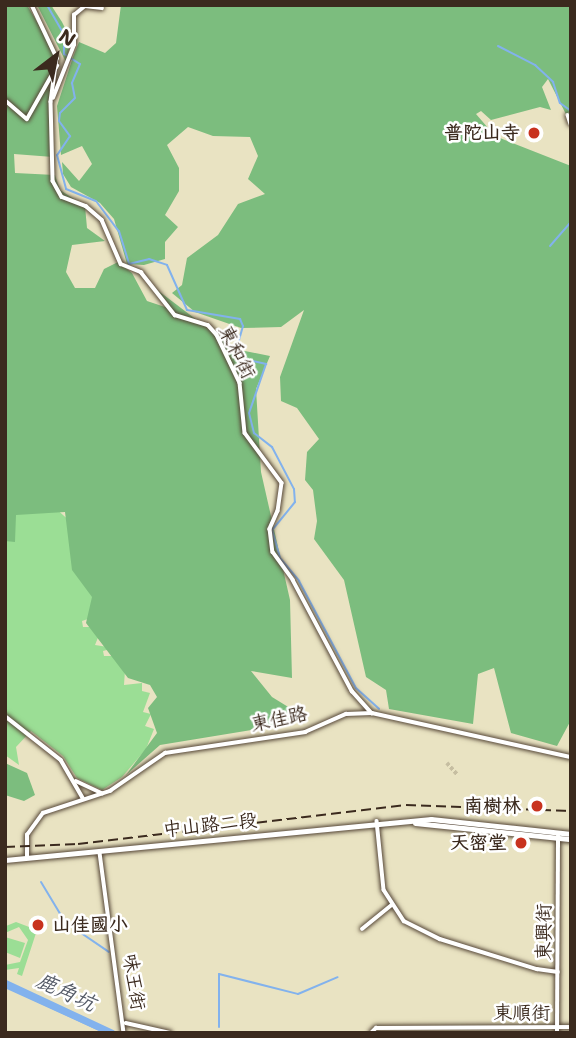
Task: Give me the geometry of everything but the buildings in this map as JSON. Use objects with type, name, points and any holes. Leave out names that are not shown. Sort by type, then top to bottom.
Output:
[{"type":"main road","name":"中山路二段","points":[[5,860],[100,853],[377,821],[571,834]]},
{"type":"main road","name":"中山路二段","points":[[558,833],[571,839]]},
{"type":"street","points":[[5,100],[27,119],[58,65],[32,5]]},
{"type":"street","points":[[52,100],[61,88],[70,56],[74,15],[87,6],[102,8]]},
{"type":"street","name":"東和街","points":[[58,65],[52,100],[55,137],[51,173],[58,190],[102,220],[121,264],[141,272],[175,315],[208,325],[236,371],[245,433],[282,482],[278,511],[270,529],[273,552],[293,580],[352,691],[372,713]]},
{"type":"street","points":[[568,115],[571,124]]},
{"type":"street","name":"東佳路","points":[[27,859],[25,848],[35,820],[43,813],[102,793],[171,751],[305,732],[346,714],[372,713],[571,757]]},
{"type":"street","points":[[5,716],[61,760],[76,781],[83,798]]},
{"type":"street","points":[[76,781],[102,793]]},
{"type":"street","points":[[377,821],[384,890],[391,905],[404,921],[439,939],[537,970],[558,972]]},
{"type":"street","name":"東興街","points":[[557,1033],[558,833]]},
{"type":"street","name":"味王街","points":[[100,853],[126,1023],[124,1033]]},
{"type":"street","points":[[362,929],[391,905]]},
{"type":"street","points":[[126,1023],[170,1033]]},
{"type":"street","name":"東順街","points":[[371,1033],[376,1028],[571,1027]]},
{"type":"green space","points":[[5,5],[27,5],[56,54],[50,100],[53,157],[14,154],[15,173],[55,175],[60,190],[85,206],[87,228],[105,241],[72,245],[66,272],[75,288],[95,288],[104,269],[118,262],[132,273],[147,301],[168,308],[152,286],[235,349],[270,356],[256,389],[261,472],[290,600],[292,678],[251,671],[272,697],[298,713],[289,724],[160,745],[126,775],[157,733],[148,708],[157,697],[150,685],[128,678],[86,623],[92,597],[72,570],[65,512],[16,515],[15,542],[5,541]]},
{"type":"green space","points":[[37,5],[51,5],[62,22],[71,40],[66,62]]},
{"type":"green space","points":[[121,5],[571,5],[571,124],[548,79],[542,87],[551,110],[540,107],[491,120],[481,111],[476,114],[495,136],[571,166],[571,720],[557,746],[511,733],[494,668],[478,674],[473,724],[389,709],[386,690],[366,677],[344,580],[314,539],[317,521],[313,490],[305,480],[307,452],[319,439],[297,408],[281,401],[280,377],[304,310],[281,327],[241,328],[195,312],[172,293],[182,285],[187,258],[218,235],[238,204],[265,194],[248,179],[258,156],[250,137],[213,136],[188,127],[167,145],[179,168],[179,191],[165,215],[178,227],[165,242],[165,259],[144,265],[127,264],[114,219],[100,203],[71,187],[63,174],[62,162],[79,181],[92,164],[82,146],[61,155],[57,106],[73,57],[79,42],[105,53],[116,43]]},
{"type":"green space","points":[[52,505],[74,525],[82,580],[97,604],[94,617],[82,621],[83,627],[92,627],[99,635],[95,645],[114,648],[103,651],[104,656],[112,656],[125,670],[124,685],[142,683],[142,691],[150,693],[143,712],[151,714],[145,726],[154,729],[146,749],[122,777],[102,790],[77,778],[63,756],[31,731],[16,747],[19,765],[5,755],[5,509]]},
{"type":"green space","points":[[5,763],[27,773],[35,795],[24,801],[5,795]]},
{"type":"green space","points":[[16,922],[37,930],[22,976],[17,974],[19,968],[5,970],[5,965],[20,962],[28,940],[19,927],[5,933],[6,926]]},
{"type":"green space","points":[[5,937],[25,943],[20,958],[5,952]]},
{"type":"waterway","points":[[47,5],[64,35],[64,54],[80,64],[72,83],[75,98],[60,113],[59,121],[70,136],[57,155],[66,189],[96,201],[119,231],[129,264],[149,259],[167,265],[187,310],[240,319],[243,326],[236,351],[240,358],[266,364],[249,413],[254,433],[272,447],[294,489],[295,502],[272,530],[280,558],[299,581],[356,688],[379,709]]},
{"type":"waterway","points":[[498,46],[535,65],[553,82],[560,103],[571,111]]},
{"type":"waterway","points":[[550,246],[571,222]]},
{"type":"waterway","points":[[41,882],[65,922],[109,952]]},
{"type":"waterway","points":[[219,1027],[219,974],[298,994],[338,977]]},
{"type":"waterway","name":"鹿角坑","points":[[5,983],[112,1033]]},
{"type":"waterway","name":"鹿角坑","points":[[5,987],[106,1033]]},
{"type":"tunnel","points":[[447,763],[457,774]]},
{"type":"railway","points":[[5,847],[78,844],[406,805],[571,811]]},
{"type":"place","name":"普陀山寺","points":[[534,133]]},
{"type":"place","name":"南樹林","points":[[537,806]]},
{"type":"place","name":"天密堂","points":[[521,843]]},
{"type":"place","name":"山佳國小","points":[[38,925]]}]
